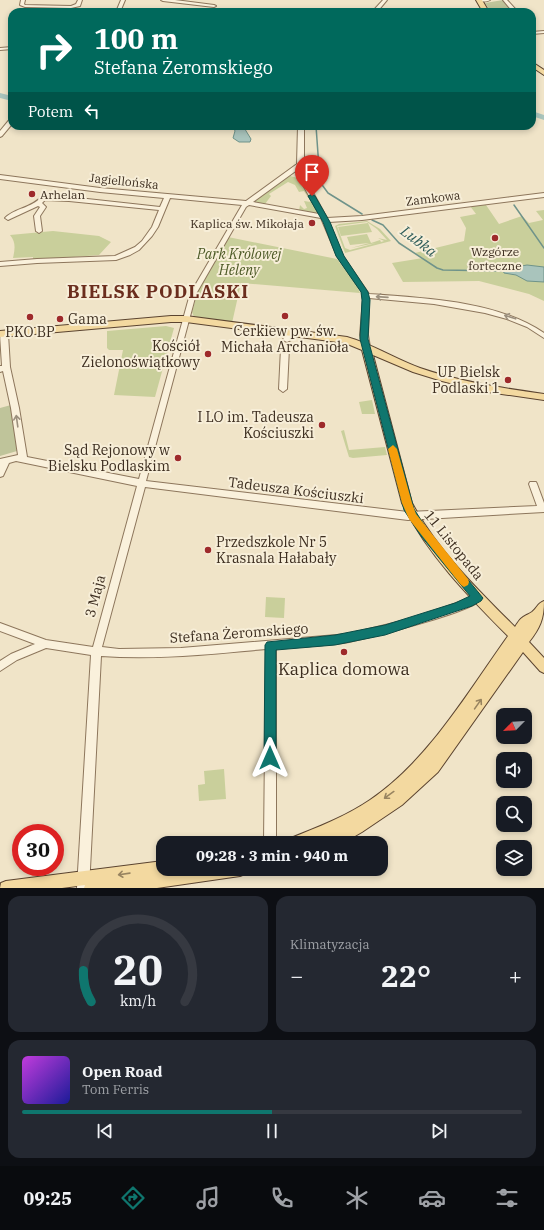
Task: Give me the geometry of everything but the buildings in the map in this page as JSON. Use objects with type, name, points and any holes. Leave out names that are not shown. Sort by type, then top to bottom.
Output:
[{"type":"main road","points":[[2,334],[171,319],[186,319],[288,336],[341,338],[366,347],[416,370],[448,380],[481,388],[544,397]]},
{"type":"main road","name":"11 Listopada","points":[[366,347],[407,503],[412,516],[451,567],[478,598],[544,667]]},
{"type":"main road","points":[[314,836],[332,829],[357,816],[394,791],[418,770],[518,639],[534,626],[541,611]]},
{"type":"main road","points":[[341,836],[378,815],[417,784],[439,758],[508,661],[518,639]]},
{"type":"main road","points":[[508,661],[521,657],[534,658]]},
{"type":"main road","points":[[86,885],[156,870]]},
{"type":"main road","points":[[6,888],[142,883],[191,876]]},
{"type":"street","points":[[24,0],[22,5],[25,6],[71,7],[78,5],[80,0]]},
{"type":"street","points":[[163,0],[214,6]]},
{"type":"street","points":[[378,8],[386,0]]},
{"type":"street","points":[[479,0],[488,0]]},
{"type":"street","points":[[505,0],[512,8]]},
{"type":"street","points":[[0,135],[8,125]]},
{"type":"street","points":[[301,130],[301,176],[324,218],[340,256],[361,284],[366,296],[364,335],[366,347]]},
{"type":"street","name":"3 Maja","points":[[86,885],[96,652],[195,286],[242,208],[300,165]]},
{"type":"street","points":[[288,174],[301,176]]},
{"type":"street","name":"Jagiellońska","points":[[0,177],[167,197],[246,204]]},
{"type":"street","name":"Zamkowa","points":[[246,204],[324,218],[362,218],[544,195]]},
{"type":"street","points":[[0,264],[123,256],[138,248],[148,240],[167,197]]},
{"type":"street","points":[[8,218],[15,213],[39,203],[43,198],[69,199],[163,209]]},
{"type":"street","points":[[39,203],[43,207],[38,216],[39,231]]},
{"type":"street","points":[[366,296],[463,307],[500,314],[527,324],[544,336]]},
{"type":"street","points":[[2,334],[3,368],[16,408],[23,459]]},
{"type":"street","points":[[283,389],[285,348]]},
{"type":"street","name":"Tadeusza Kościuszki","points":[[3,461],[13,458],[23,459],[141,483],[199,492],[412,516],[542,509],[533,484]]},
{"type":"street","points":[[0,474],[3,461]]},
{"type":"street","name":"Stefana Żeromskiego","points":[[0,627],[46,644],[96,652],[181,652],[335,640],[385,630],[455,608],[478,598]]},
{"type":"street","points":[[0,666],[14,657],[46,644]]},
{"type":"street","points":[[270,836],[271,645]]},
{"type":"green space","points":[[503,0],[511,8],[488,8],[485,3]]},
{"type":"green space","points":[[290,176],[298,178],[319,214],[299,211],[300,205],[304,209],[307,208],[304,201],[311,202],[304,191],[299,192],[295,185],[288,182],[269,194],[271,196],[265,204],[254,202]]},
{"type":"green space","points":[[486,205],[499,224],[522,216],[529,223],[543,220],[536,211],[544,210],[544,301],[529,294],[479,281],[403,282],[392,263],[423,258],[415,253],[464,241],[466,228],[460,217],[476,214],[470,206]]},
{"type":"green space","points":[[367,221],[380,229],[391,241],[345,253],[335,226],[339,224]],"holes":[[[367,222],[377,229],[387,240],[378,238],[384,241],[381,242],[380,240],[371,243],[367,234],[347,237],[350,245],[369,243],[351,248],[376,243],[350,250],[345,248],[337,226]]]},
{"type":"green space","points":[[368,223],[372,232],[341,236],[338,227]]},
{"type":"green space","points":[[53,231],[99,236],[111,242],[99,255],[35,260],[33,257],[13,258],[14,246],[10,235]]},
{"type":"green space","name":"Park Królowej Heleny","points":[[228,237],[337,259],[356,284],[360,293],[241,283],[232,323],[194,317],[192,312],[199,287]]},
{"type":"green space","points":[[166,326],[174,328],[155,397],[114,395],[123,350],[109,350],[107,348],[107,331]]},
{"type":"green space","points":[[372,400],[375,414],[362,414],[359,402]]},
{"type":"green space","points":[[11,405],[17,451],[0,456],[0,408]]},
{"type":"green space","points":[[344,430],[349,450],[385,447],[387,455],[353,458],[349,457],[341,431]]},
{"type":"green space","points":[[266,597],[285,598],[284,618],[265,617]]},
{"type":"green space","points":[[224,769],[226,799],[199,801],[198,785],[205,784],[204,771]]},
{"type":"water","points":[[245,130],[251,139],[250,142],[239,142],[233,138],[235,131]]},
{"type":"water","points":[[527,265],[544,267],[544,282],[527,281],[516,275],[504,273],[503,270],[509,270]]},
{"type":"waterway","points":[[0,95],[8,98]]},
{"type":"waterway","points":[[536,115],[544,118]]},
{"type":"waterway","name":"Lubka","points":[[316,130],[320,182],[328,193],[362,214]]},
{"type":"waterway","points":[[514,205],[544,248]]},
{"type":"waterway","name":"Lubka","points":[[372,220],[383,225],[399,243],[437,268],[443,270],[504,271]]},
{"type":"slow traffic","points":[[393,449],[407,503],[412,516],[424,534],[464,582]]},
{"type":"place","name":"Arhelan","points":[[32,194]]},
{"type":"place","name":"Kaplica św. Mikołaja","points":[[312,223]]},
{"type":"place","name":"Wzgórze forteczne","points":[[495,238]]},
{"type":"place","name":"Cerkiew pw. św. Michała Archanioła","points":[[285,316]]},
{"type":"place","name":"PKO BP","points":[[30,317]]},
{"type":"place","name":"Gama","points":[[60,319]]},
{"type":"place","name":"Kościół Zielonoświątkowy","points":[[208,354]]},
{"type":"place","name":"UP Bielsk Podlaski 1","points":[[508,380]]},
{"type":"place","name":"I LO im. Tadeusza Kościuszki","points":[[322,425]]},
{"type":"place","name":"Sąd Rejonowy w Bielsku Podlaskim","points":[[178,458]]},
{"type":"place","name":"Przedszkole Nr 5 Krasnala Hałabały","points":[[208,550]]},
{"type":"place","name":"Kaplica domowa","points":[[344,652]]},
{"type":"district","name":"BIELSK PODLASKI","points":[[158,291]]},
{"type":"route","points":[[270,758],[271,645],[335,640],[385,630],[455,608],[478,598],[424,534],[409,510],[364,339],[365,292],[361,284],[340,256],[326,222],[312,196]]}]
